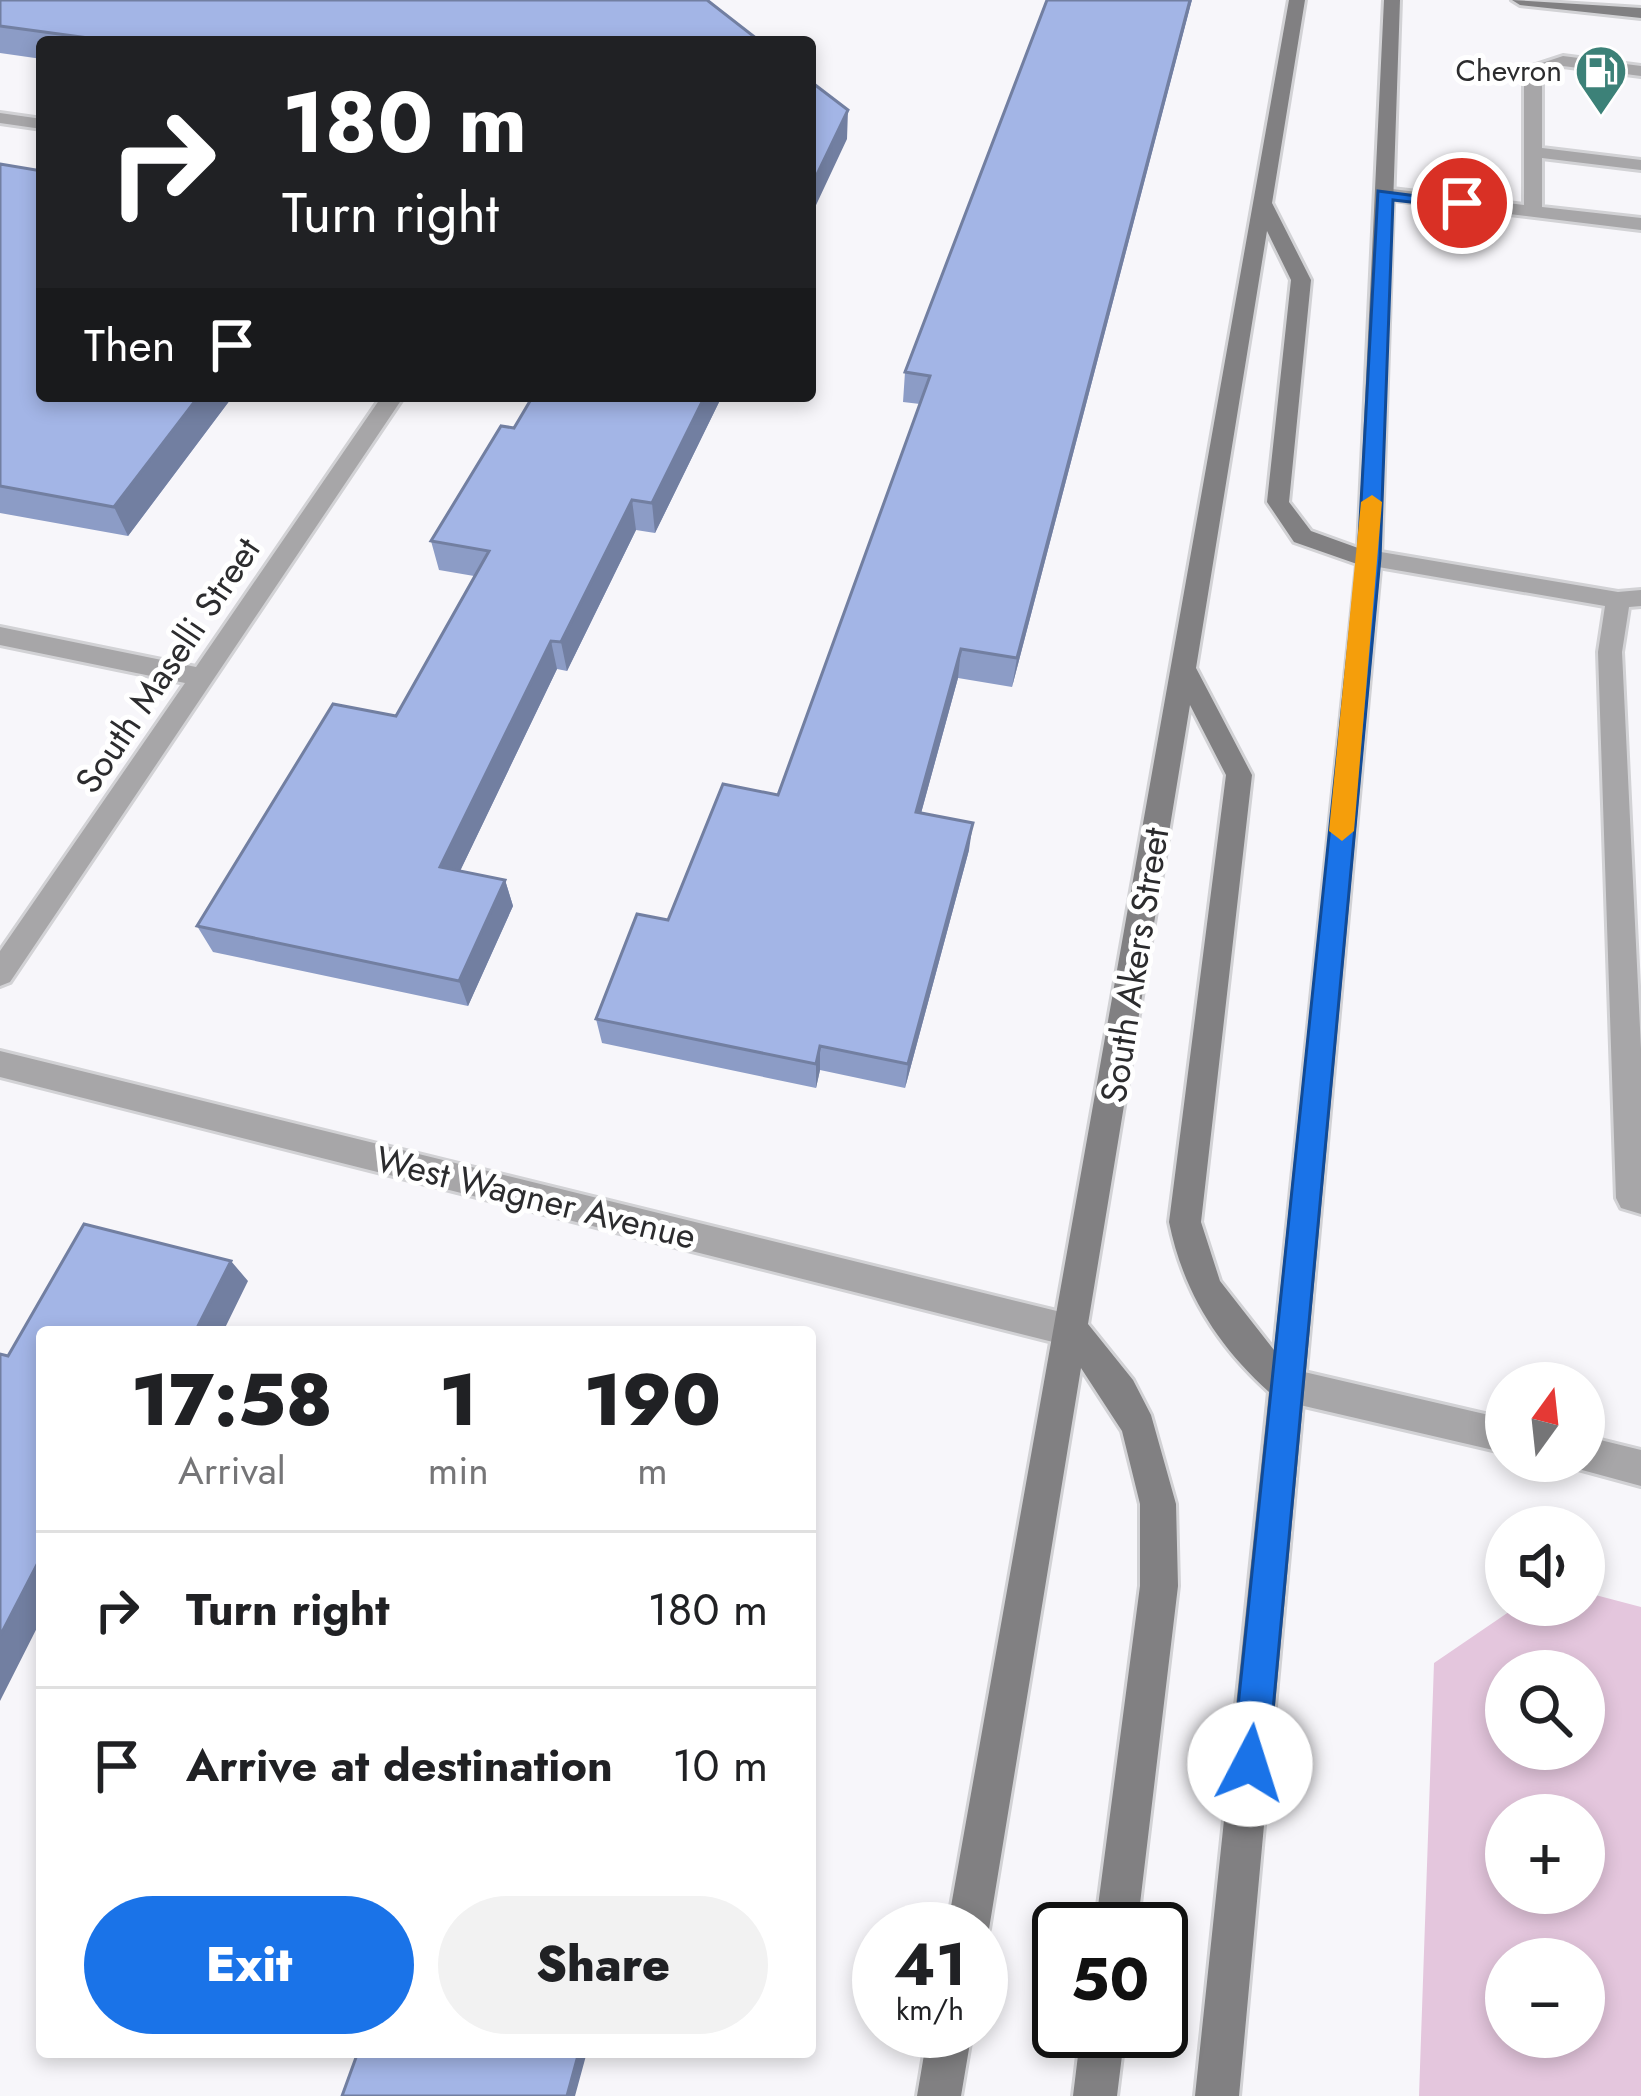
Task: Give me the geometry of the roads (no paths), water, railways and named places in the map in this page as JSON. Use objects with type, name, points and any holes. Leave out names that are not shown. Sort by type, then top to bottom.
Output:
[{"type":"main road","name":"South Akers Street","points":[[973,1902],[1297,0]]},
{"type":"main road","points":[[1217,2096],[1369,558],[1392,0]]},
{"type":"main road","points":[[1520,0],[1641,14]]},
{"type":"main road","points":[[1264,205],[1301,280],[1278,502],[1287,522],[1305,540],[1369,558]]},
{"type":"main road","points":[[1184,668],[1239,776],[1185,1222],[1189,1249],[1210,1300],[1240,1341],[1287,1384]]},
{"type":"main road","points":[[1073,1331],[1120,1392],[1138,1427],[1159,1504],[1159,1586],[1119,1902]]},
{"type":"main road","points":[[939,2096],[945,2058]]},
{"type":"main road","points":[[1095,2096],[1100,2058]]},
{"type":"street","points":[[1533,210],[1533,69],[1563,62],[1641,71]]},
{"type":"street","points":[[0,118],[36,123]]},
{"type":"street","points":[[1534,152],[1641,165]]},
{"type":"street","points":[[1384,194],[1641,224]]},
{"type":"street","name":"South Maselli Street","points":[[0,974],[389,402]]},
{"type":"street","points":[[1369,558],[1630,599],[1610,652],[1632,1198],[1641,1200]]},
{"type":"street","points":[[0,636],[201,677]]},
{"type":"street","name":"West Wagner Avenue","points":[[0,1064],[1073,1331]]},
{"type":"street","points":[[1287,1384],[1485,1431]]},
{"type":"street","points":[[1605,1459],[1641,1468]]},
{"type":"place","name":"Chevron","points":[[1601,117]]}]
